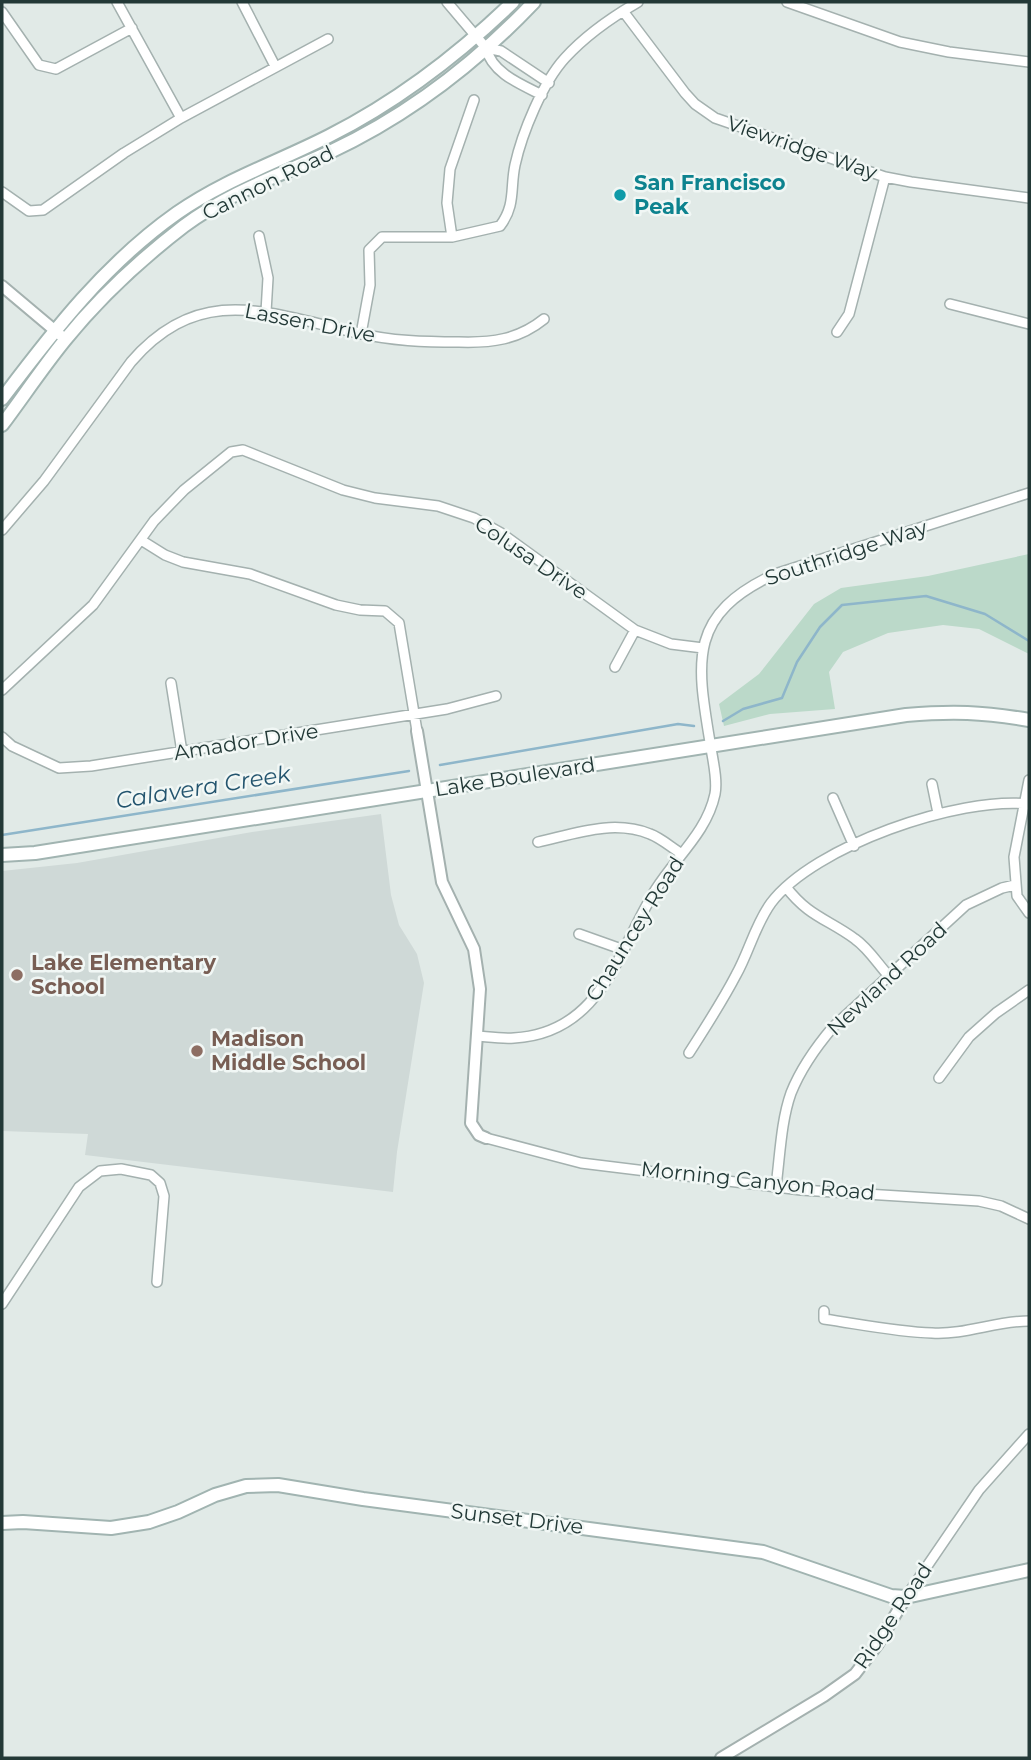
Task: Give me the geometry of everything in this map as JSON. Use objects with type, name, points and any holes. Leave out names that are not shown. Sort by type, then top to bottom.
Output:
[{"type":"main road","name":"Cannon Road","points":[[2,398],[54,330],[129,251],[176,214],[239,176],[325,138],[373,113],[419,82],[476,37],[513,2]]},
{"type":"main road","name":"Cannon Road","points":[[2,425],[65,340],[98,302],[184,226],[246,189],[332,151],[380,125],[428,94],[486,48],[534,2]]},
{"type":"main road","name":"Lake Boulevard","points":[[2,855],[35,853],[906,715],[983,712],[1029,720]]},
{"type":"main road","name":"Sunset Drive","points":[[2,1523],[111,1528],[149,1522],[215,1495],[246,1486],[278,1485],[377,1501],[763,1552],[891,1596],[906,1597],[1029,1570]]},
{"type":"street","points":[[117,2],[181,118]]},
{"type":"street","points":[[242,2],[275,66]]},
{"type":"street","points":[[447,2],[486,48],[489,61],[516,82],[542,95]]},
{"type":"street","points":[[361,334],[370,285],[369,250],[382,237],[452,237],[500,226],[510,214],[515,167],[525,132],[558,67],[572,51],[638,2]]},
{"type":"street","points":[[787,2],[900,41],[949,52],[1029,62]]},
{"type":"street","name":"Viewridge Way","points":[[623,11],[685,93],[715,118],[885,177],[1029,198]]},
{"type":"street","points":[[2,12],[39,65],[57,69],[132,29]]},
{"type":"street","points":[[2,192],[29,211],[43,210],[124,153],[181,118],[328,39]]},
{"type":"street","points":[[486,48],[501,51],[549,83]]},
{"type":"street","points":[[452,237],[447,203],[450,169],[474,100]]},
{"type":"street","points":[[836,332],[849,314],[885,177]]},
{"type":"street","points":[[259,236],[268,278],[266,312]]},
{"type":"street","points":[[2,286],[65,340]]},
{"type":"street","points":[[950,304],[1029,324]]},
{"type":"street","name":"Lassen Drive","points":[[2,530],[44,481],[142,349],[166,329],[205,313],[237,309],[266,312],[361,334],[420,342],[487,342],[509,339],[544,319]]},
{"type":"street","name":"Colusa Drive","points":[[141,540],[154,521],[184,490],[231,452],[243,450],[343,490],[375,498],[438,506],[474,518],[501,533],[635,630],[671,644],[703,648]]},
{"type":"street","name":"Southridge Way","points":[[703,701],[700,688],[703,648],[708,628],[724,608],[751,585],[1029,493]]},
{"type":"street","points":[[2,690],[93,605],[141,540],[165,555],[183,562],[250,574],[336,605],[385,611],[399,623],[442,882],[474,949],[480,989],[471,1123],[479,1135],[486,1138]]},
{"type":"street","points":[[615,667],[635,630]]},
{"type":"street","points":[[171,683],[182,752]]},
{"type":"street","name":"Amador Drive","points":[[2,737],[25,753],[58,768],[90,766],[414,715],[496,696]]},
{"type":"street","name":"Chauncey Road","points":[[477,1036],[534,1036],[558,1027],[599,995],[657,887],[704,824],[716,791],[703,701]]},
{"type":"street","points":[[1029,780],[1027,804],[1014,857],[1017,896],[1029,913]]},
{"type":"street","points":[[932,784],[938,813]]},
{"type":"street","points":[[834,798],[854,846]]},
{"type":"street","points":[[689,1054],[737,975],[757,927],[771,902],[799,875],[825,859],[898,826],[938,813],[984,804],[1027,804]]},
{"type":"street","points":[[538,842],[601,828],[620,827],[653,835],[682,854]]},
{"type":"street","name":"Newland Road","points":[[776,1186],[787,1110],[800,1073],[833,1027],[966,905],[979,897],[1015,885]]},
{"type":"street","points":[[786,887],[797,902],[822,921],[857,940],[888,975]]},
{"type":"street","points":[[579,934],[624,950]]},
{"type":"street","points":[[939,1078],[969,1037],[996,1013],[1029,990]]},
{"type":"street","name":"Morning Canyon Road","points":[[486,1138],[581,1163],[776,1186],[959,1198],[1001,1206],[1029,1219]]},
{"type":"street","points":[[2,1304],[79,1187],[92,1175],[111,1168],[151,1175],[160,1183],[164,1196],[157,1282]]},
{"type":"street","points":[[824,1311],[824,1319],[933,1333],[977,1329],[1011,1321],[1029,1321]]},
{"type":"street","name":"Ridge Road","points":[[721,1758],[824,1696],[855,1674],[878,1644],[906,1597],[979,1490],[1029,1434]]},
{"type":"shaded area","points":[[381,814],[391,895],[399,925],[417,954],[424,983],[393,1192],[85,1155],[88,1134],[2,1131],[2,871],[77,863],[252,832]]},
{"type":"green space","points":[[1029,554],[1029,654],[979,629],[943,625],[888,633],[843,652],[829,672],[835,709],[770,714],[724,726],[719,704],[759,674],[814,604],[841,588],[928,576]]},
{"type":"waterway","name":"Calavera Creek","points":[[723,721],[743,709],[782,698],[797,662],[820,627],[842,605],[926,596],[985,614],[1029,641]]},
{"type":"waterway","name":"Calavera Creek","points":[[440,765],[678,724],[694,726]]},
{"type":"waterway","name":"Calavera Creek","points":[[2,835],[409,771]]},
{"type":"place","name":"San Francisco Peak","points":[[620,195]]},
{"type":"place","name":"Lake Elementary School","points":[[17,975]]},
{"type":"place","name":"Madison Middle School","points":[[197,1051]]}]
